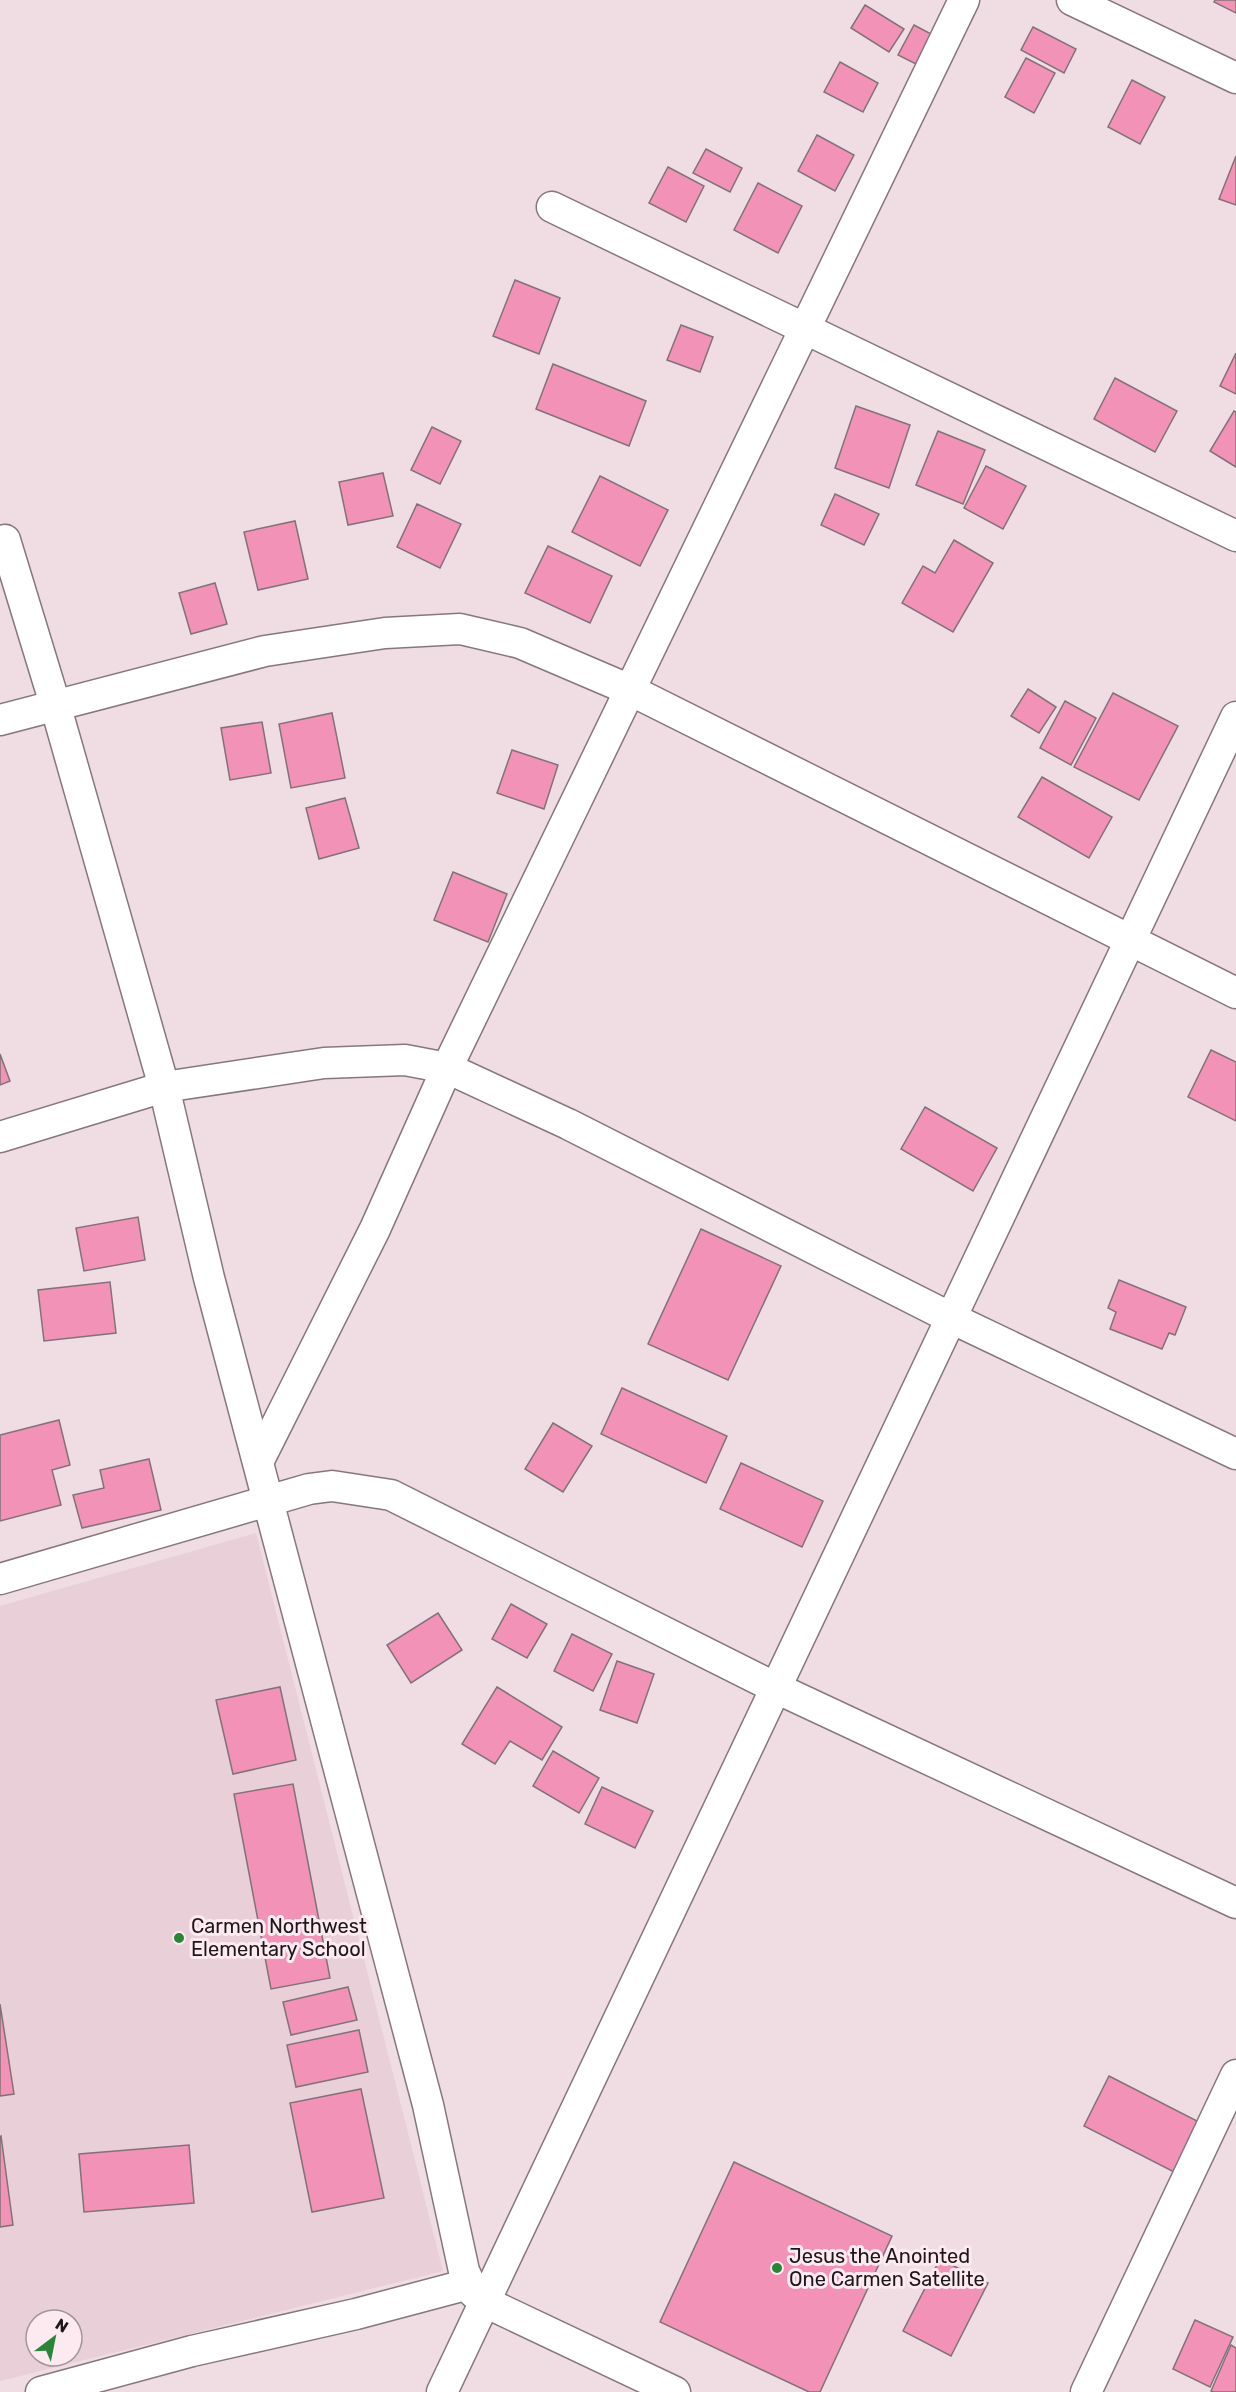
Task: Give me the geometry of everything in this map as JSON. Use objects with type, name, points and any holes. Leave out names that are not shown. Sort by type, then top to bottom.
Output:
[{"type":"street","points":[[259,1460],[375,1229],[447,1068],[964,0]]},
{"type":"street","points":[[1072,0],[1236,78]]},
{"type":"street","points":[[552,207],[804,330],[1051,445],[1236,536]]},
{"type":"street","points":[[5,540],[55,704],[164,1087],[209,1278],[270,1502],[347,1807],[428,2104],[464,2271],[477,2293],[675,2392]]},
{"type":"street","points":[[0,720],[265,651],[385,633],[460,629],[520,643],[630,690],[1236,993]]},
{"type":"street","points":[[442,2392],[477,2293],[776,1688],[1236,717]]},
{"type":"street","points":[[0,1137],[164,1087],[324,1063],[405,1060],[447,1068],[568,1124],[951,1318],[1236,1454]]},
{"type":"street","points":[[0,1579],[309,1489],[332,1486],[390,1495],[776,1688],[1236,1903]]},
{"type":"street","points":[[1086,2392],[1236,2075]]},
{"type":"street","points":[[41,2392],[192,2351],[356,2314],[477,2293]]},
{"type":"shaded area","name":"Carmen Northwest Elementary School","points":[[256,1533],[443,2271],[84,2360],[84,2308],[24,2308],[24,2368],[52,2368],[0,2381],[0,1606]]},
{"type":"building","points":[[1215,0],[1236,0],[1236,13],[1214,2]]},
{"type":"building","points":[[865,5],[904,29],[889,52],[851,28]]},
{"type":"building","points":[[914,25],[933,35],[918,65],[898,55]]},
{"type":"building","points":[[1033,27],[1076,49],[1064,73],[1021,50]]},
{"type":"building","points":[[1026,58],[1055,73],[1034,113],[1005,97]]},
{"type":"building","points":[[840,62],[878,83],[863,112],[824,92]]},
{"type":"building","points":[[1132,80],[1165,97],[1140,144],[1108,127]]},
{"type":"building","points":[[817,135],[854,155],[835,191],[798,171]]},
{"type":"building","points":[[706,149],[742,168],[730,192],[693,173]]},
{"type":"building","points":[[1236,156],[1236,205],[1219,199]]},
{"type":"building","points":[[668,167],[704,186],[686,222],[649,203]]},
{"type":"building","points":[[758,183],[802,206],[778,253],[734,230]]},
{"type":"building","points":[[515,280],[560,298],[539,354],[493,336]]},
{"type":"building","points":[[681,325],[713,337],[700,372],[667,360]]},
{"type":"building","points":[[1236,353],[1236,394],[1220,386]]},
{"type":"building","points":[[553,364],[646,401],[629,446],[536,409]]},
{"type":"building","points":[[1115,378],[1177,411],[1155,452],[1094,419]]},
{"type":"building","points":[[856,406],[910,425],[889,488],[835,468]]},
{"type":"building","points":[[1234,411],[1236,412],[1236,467],[1210,451]]},
{"type":"building","points":[[432,427],[461,441],[440,484],[411,470]]},
{"type":"building","points":[[938,431],[985,450],[963,504],[916,485]]},
{"type":"building","points":[[986,466],[1026,486],[1003,529],[964,508]]},
{"type":"building","points":[[383,473],[393,516],[348,525],[339,482]]},
{"type":"building","points":[[600,476],[668,510],[640,566],[572,532]]},
{"type":"building","points":[[835,494],[879,514],[864,545],[821,525]]},
{"type":"building","points":[[417,504],[461,524],[440,568],[397,547]]},
{"type":"building","points":[[295,521],[308,579],[258,590],[244,532]]},
{"type":"building","points":[[954,540],[993,563],[953,632],[902,603],[923,566],[935,573]]},
{"type":"building","points":[[548,546],[612,576],[590,623],[525,593]]},
{"type":"building","points":[[215,583],[227,624],[191,634],[179,593]]},
{"type":"building","points":[[1028,689],[1056,707],[1039,733],[1011,716]]},
{"type":"building","points":[[1113,693],[1178,726],[1139,800],[1074,767]]},
{"type":"building","points":[[1065,701],[1096,718],[1071,765],[1040,748]]},
{"type":"building","points":[[332,713],[345,778],[291,788],[279,724]]},
{"type":"building","points":[[262,722],[271,773],[230,780],[221,728]]},
{"type":"building","points":[[512,750],[558,765],[544,809],[497,793]]},
{"type":"building","points":[[1042,777],[1112,817],[1089,858],[1018,817]]},
{"type":"building","points":[[345,798],[359,848],[319,859],[306,808]]},
{"type":"building","points":[[453,872],[507,894],[488,942],[434,920]]},
{"type":"building","points":[[1211,1050],[1236,1062],[1236,1121],[1188,1097]]},
{"type":"building","points":[[0,1054],[10,1081],[0,1085]]},
{"type":"building","points":[[925,1107],[997,1148],[973,1191],[901,1149]]},
{"type":"building","points":[[138,1217],[145,1260],[84,1271],[76,1228]]},
{"type":"building","points":[[701,1229],[781,1266],[728,1380],[648,1344]]},
{"type":"building","points":[[1119,1280],[1186,1307],[1175,1335],[1169,1333],[1162,1349],[1110,1329],[1116,1312],[1108,1308]]},
{"type":"building","points":[[110,1282],[116,1333],[44,1341],[38,1290]]},
{"type":"building","points":[[622,1388],[727,1436],[706,1483],[601,1434]]},
{"type":"building","points":[[59,1420],[70,1465],[52,1470],[61,1505],[0,1521],[0,1435]]},
{"type":"building","points":[[553,1423],[592,1446],[563,1492],[525,1469]]},
{"type":"building","points":[[149,1459],[161,1510],[82,1528],[73,1495],[104,1488],[100,1470]]},
{"type":"building","points":[[741,1463],[823,1501],[802,1547],[720,1509]]},
{"type":"building","points":[[511,1604],[547,1624],[527,1658],[492,1639]]},
{"type":"building","points":[[438,1613],[462,1650],[411,1683],[387,1645]]},
{"type":"building","points":[[572,1634],[612,1654],[593,1691],[554,1671]]},
{"type":"building","points":[[617,1661],[654,1674],[637,1723],[600,1710]]},
{"type":"building","points":[[280,1687],[296,1760],[233,1774],[216,1700]]},
{"type":"building","points":[[497,1687],[562,1727],[542,1760],[510,1741],[495,1764],[462,1744]]},
{"type":"building","points":[[553,1751],[599,1778],[579,1813],[533,1786]]},
{"type":"building","points":[[293,1784],[330,1978],[271,1989],[234,1794]]},
{"type":"building","points":[[602,1787],[653,1811],[635,1848],[585,1824]]},
{"type":"building","points":[[348,1987],[357,2020],[291,2035],[283,2002]]},
{"type":"building","points":[[0,2004],[14,2094],[0,2096]]},
{"type":"building","points":[[359,2030],[368,2072],[296,2087],[287,2045]]},
{"type":"building","points":[[1109,2076],[1203,2124],[1178,2174],[1084,2126]]},
{"type":"building","points":[[361,2089],[384,2198],[312,2212],[290,2103]]},
{"type":"building","points":[[0,2137],[13,2225],[0,2227]]},
{"type":"building","points":[[189,2145],[194,2203],[84,2212],[79,2154]]},
{"type":"building","points":[[734,2162],[892,2236],[820,2392],[809,2392],[660,2322]]},
{"type":"building","points":[[940,2259],[988,2283],[951,2356],[903,2331]]},
{"type":"building","points":[[1195,2320],[1233,2337],[1210,2387],[1173,2369]]},
{"type":"building","points":[[1231,2345],[1236,2348],[1236,2392],[1211,2391]]},
{"type":"place","name":"Carmen Northwest Elementary School","points":[[179,1938]]},
{"type":"place","name":"Jesus the Anointed One Carmen Satellite","points":[[777,2268]]}]
